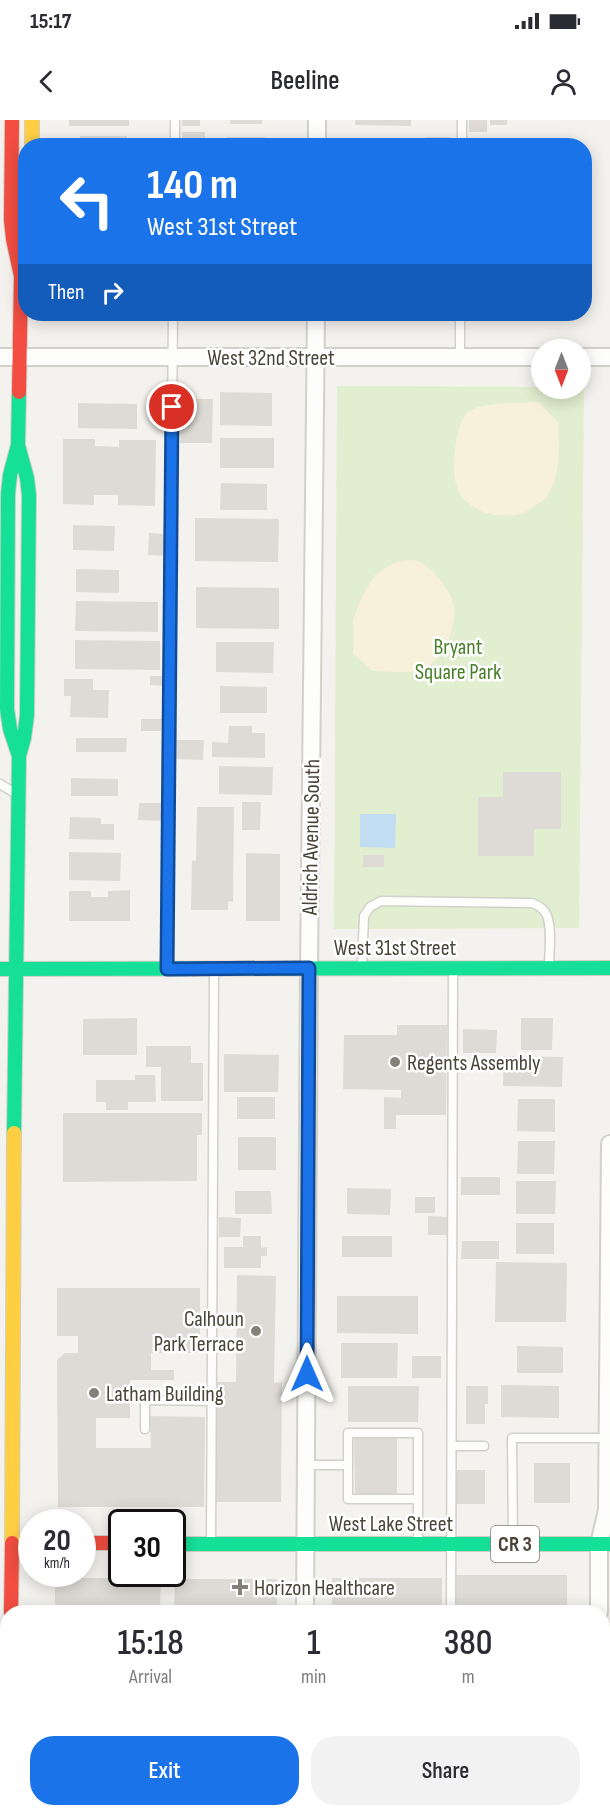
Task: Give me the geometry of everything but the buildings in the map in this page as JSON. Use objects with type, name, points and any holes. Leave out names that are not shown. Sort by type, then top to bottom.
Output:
[{"type":"main road","points":[[12,120],[11,220],[18,262]]},
{"type":"main road","points":[[32,120],[32,138]]},
{"type":"main road","points":[[19,756],[8,720],[4,679],[8,494],[10,475],[18,445],[20,321]]},
{"type":"main road","points":[[11,1605],[11,1080],[16,969],[19,756],[27,715],[29,495],[18,445]]},
{"type":"main road","name":"West 31st Street","points":[[0,969],[610,968]]},
{"type":"main road","name":"West Lake Street","points":[[186,1544],[605,1544]]},
{"type":"street","points":[[317,120],[317,138]]},
{"type":"street","name":"Aldrich Avenue South","points":[[305,1605],[316,321]]},
{"type":"street","name":"West 32nd Street","points":[[0,357],[531,357]]},
{"type":"street","points":[[591,357],[610,357]]},
{"type":"street","points":[[599,1605],[607,1510],[610,1143]]},
{"type":"lane","points":[[175,120],[175,138]]},
{"type":"lane","points":[[462,120],[462,138]]},
{"type":"lane","points":[[167,969],[173,321]]},
{"type":"lane","points":[[460,321],[460,357]]},
{"type":"lane","points":[[0,784],[18,795]]},
{"type":"lane","points":[[362,968],[364,916],[370,907],[381,901],[532,903],[541,907],[549,922],[549,968]]},
{"type":"lane","points":[[211,1544],[214,968]]},
{"type":"lane","points":[[451,1605],[453,968]]},
{"type":"lane","points":[[145,1429],[145,1400],[211,1401]]},
{"type":"lane","points":[[418,1499],[348,1499],[348,1433],[418,1433],[418,1499],[418,1544]]},
{"type":"lane","points":[[513,1544],[512,1438],[607,1438]]},
{"type":"lane","points":[[452,1446],[484,1446]]},
{"type":"lane","points":[[307,1465],[348,1465]]},
{"type":"green space","name":"Bryant Square Park","points":[[337,386],[531,387],[531,399],[584,399],[579,928],[334,929]]},
{"type":"sand","points":[[539,402],[559,423],[557,469],[547,497],[526,512],[504,516],[484,512],[468,503],[461,496],[454,476],[456,442],[460,424],[465,416],[478,407],[504,403]]},
{"type":"sand","points":[[405,560],[424,564],[446,587],[453,601],[453,626],[441,654],[427,667],[408,672],[372,671],[353,653],[353,619],[363,594],[375,575],[393,563]]},
{"type":"water","points":[[360,814],[396,814],[395,848],[360,847]]},
{"type":"traffic: fast","points":[[19,392],[18,445],[10,475],[8,494],[7,709],[10,729],[19,756]]},
{"type":"traffic: fast","points":[[14,1133],[19,756],[27,715],[29,495],[18,445]]},
{"type":"traffic: fast","points":[[0,969],[610,968]]},
{"type":"traffic: fast","points":[[186,1544],[610,1544]]},
{"type":"traffic: slow","points":[[32,120],[32,138]]},
{"type":"traffic: slow","points":[[12,1543],[14,1133]]},
{"type":"traffic: jam","points":[[12,120],[11,220],[18,262]]},
{"type":"traffic: jam","points":[[19,392],[20,321]]},
{"type":"traffic: jam","points":[[11,1605],[12,1543]]},
{"type":"traffic: jam","points":[[96,1543],[108,1543]]},
{"type":"place","name":"Regents Assembly","points":[[395,1062]]},
{"type":"place","name":"Calhoun Park Terrace","points":[[256,1331]]},
{"type":"place","name":"Latham Building","points":[[94,1393]]},
{"type":"place","name":"Horizon Healthcare","points":[[240,1587]]},
{"type":"route","points":[[172,407],[167,969],[309,968],[307,1374]]}]
